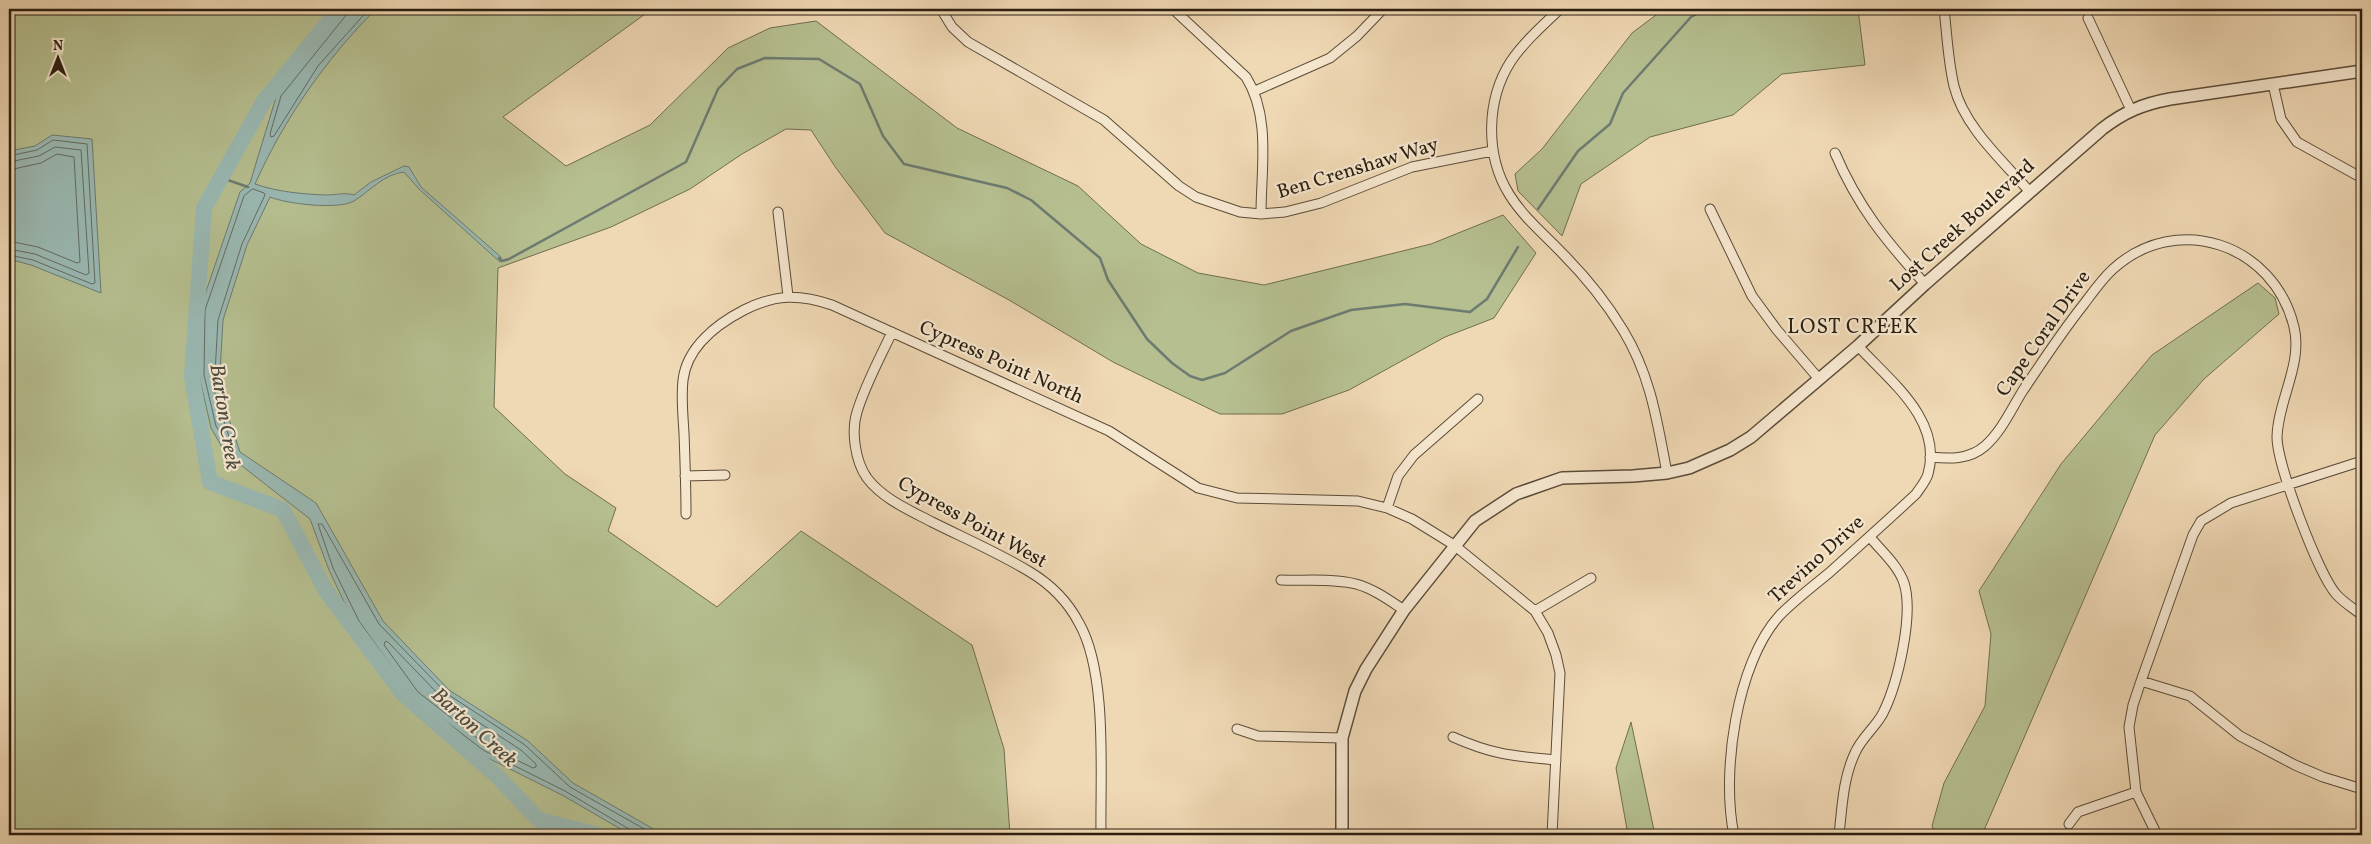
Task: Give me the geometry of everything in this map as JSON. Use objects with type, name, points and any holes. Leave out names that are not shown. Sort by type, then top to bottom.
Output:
[{"type":"street","name":"Ben Crenshaw Way","points":[[941,9],[952,27],[968,42],[1104,120],[1179,186],[1196,197],[1240,212],[1260,214],[1285,212],[1320,203],[1412,167],[1492,151]]},
{"type":"street","points":[[1173,9],[1246,77],[1255,91],[1261,111],[1260,214]]},
{"type":"street","points":[[1255,91],[1330,58],[1358,36],[1383,9]]},
{"type":"street","points":[[1560,9],[1522,48],[1511,62],[1500,84],[1494,104],[1492,151],[1509,194],[1531,223],[1564,254],[1593,287],[1622,329],[1642,364],[1668,473]]},
{"type":"street","points":[[1944,9],[1954,86],[1962,108],[1978,132],[2030,192]]},
{"type":"street","points":[[2088,18],[2131,110]]},
{"type":"street","name":"Lost Creek Boulevard","points":[[1342,835],[1342,738],[1355,691],[1366,668],[1404,610],[1475,521],[1495,506],[1535,486],[1562,478],[1633,476],[1668,473],[1689,468],[1730,450],[1751,437],[1858,346],[1925,284],[2102,129],[2131,110],[2148,103],[2170,99],[2362,71]]},
{"type":"street","points":[[2274,84],[2282,119],[2297,142],[2362,178]]},
{"type":"street","points":[[1835,153],[1856,198],[1880,233],[1925,284]]},
{"type":"street","points":[[1710,209],[1752,296],[1777,330],[1819,379]]},
{"type":"street","points":[[778,212],[788,296]]},
{"type":"street","name":"Cape Coral Drive","points":[[1930,457],[1951,459],[1968,456],[1984,447],[1997,432],[2054,341],[2107,274],[2122,261],[2138,250],[2173,240],[2198,240],[2222,245],[2242,254],[2262,269],[2277,287],[2288,306],[2294,330],[2295,351],[2292,371],[2280,411],[2277,437],[2281,463],[2321,571],[2337,595],[2362,615]]},
{"type":"street","name":"Cypress Point North","points":[[686,514],[683,377],[692,357],[703,338],[734,315],[757,303],[788,296],[810,298],[832,304],[1108,431],[1198,488],[1237,498],[1334,499],[1358,501],[1387,508],[1412,519],[1454,545],[1535,611]]},
{"type":"street","name":"Cypress Point West","points":[[892,332],[856,413],[854,435],[858,459],[866,477],[881,493],[905,508],[1030,572],[1050,587],[1071,610],[1080,624],[1089,646],[1099,697],[1101,835]]},
{"type":"street","name":"Trevino Drive","points":[[1734,835],[1728,786],[1730,752],[1734,724],[1749,674],[1761,645],[1780,615],[1870,537],[1916,494],[1928,475],[1930,457],[1928,437],[1921,416],[1858,346]]},
{"type":"street","points":[[1387,508],[1398,476],[1414,455],[1478,400]]},
{"type":"street","points":[[2156,835],[2136,792],[2129,727],[2141,681],[2193,535],[2201,521],[2231,503],[2362,461]]},
{"type":"street","points":[[685,476],[725,476]]},
{"type":"street","points":[[1839,835],[1848,768],[1855,751],[1882,714],[1892,694],[1907,619],[1908,601],[1904,581],[1895,566],[1870,537]]},
{"type":"street","points":[[1552,835],[1560,673],[1548,633],[1535,611],[1591,578]]},
{"type":"street","points":[[1281,580],[1333,581],[1356,584],[1376,592],[1404,610]]},
{"type":"street","points":[[2141,681],[2190,696],[2240,736],[2294,765],[2323,777],[2362,789]]},
{"type":"street","points":[[1237,729],[1258,736],[1342,738]]},
{"type":"street","points":[[1454,737],[1482,750],[1506,756],[1556,760]]},
{"type":"street","points":[[2069,824],[2078,812],[2136,792]]},
{"type":"green space","points":[[9,9],[652,9],[503,117],[566,166],[650,125],[728,48],[770,28],[816,21],[957,128],[1078,186],[1141,244],[1198,273],[1264,285],[1431,244],[1503,215],[1536,253],[1494,318],[1445,337],[1349,390],[1282,414],[1220,414],[1113,362],[1009,300],[885,233],[836,168],[811,130],[786,129],[742,154],[690,189],[611,227],[498,268],[494,407],[565,474],[616,508],[608,531],[717,607],[801,531],[972,645],[1004,749],[1010,835],[9,835]]},
{"type":"green space","points":[[1664,9],[1858,9],[1865,65],[1782,74],[1733,115],[1650,137],[1581,184],[1562,236],[1518,191],[1515,174],[1542,149],[1632,33]]},
{"type":"green space","points":[[2258,283],[2275,298],[2279,314],[2204,379],[2155,435],[1985,828],[1985,835],[1936,835],[1932,826],[1944,783],[1985,706],[1991,634],[1979,591],[2061,464],[2152,355]]},
{"type":"green space","points":[[1631,722],[1655,835],[1628,835],[1616,768]]},
{"type":"water","points":[[345,9],[376,9],[323,69],[279,136],[255,184],[299,193],[354,195],[371,182],[404,166],[409,167],[421,187],[501,257],[500,262],[419,189],[404,172],[384,179],[354,201],[346,204],[312,205],[288,202],[270,197],[247,245],[223,320],[219,389],[240,452],[316,503],[383,621],[449,690],[528,741],[573,783],[664,835],[631,835],[562,795],[480,754],[409,699],[354,623],[329,570],[310,519],[242,466],[230,461],[211,428],[199,375],[200,309],[240,192],[250,183],[277,94]]},
{"type":"water","points":[[52,135],[92,139],[101,293],[31,265],[9,259],[9,151],[35,146]]},
{"type":"waterway","name":"Barton Creek","points":[[339,9],[264,101],[204,208],[192,377],[210,482],[283,510],[326,591],[403,694],[496,775],[539,820],[599,835]]},
{"type":"waterway","points":[[1538,209],[1578,151],[1610,124],[1623,93],[1691,17],[1707,9]]},
{"type":"waterway","points":[[499,258],[502,261],[509,259],[686,162],[718,89],[737,69],[765,58],[819,59],[860,84],[883,136],[904,164],[1007,188],[1031,200],[1100,258],[1108,280],[1147,339],[1172,363],[1190,376],[1202,380],[1225,373],[1291,331],[1351,310],[1405,304],[1470,312],[1487,299],[1518,247]]},
{"type":"waterway","points":[[222,178],[248,187]]},
{"type":"district","name":"LOST CREEK","points":[[1853,327]]}]
